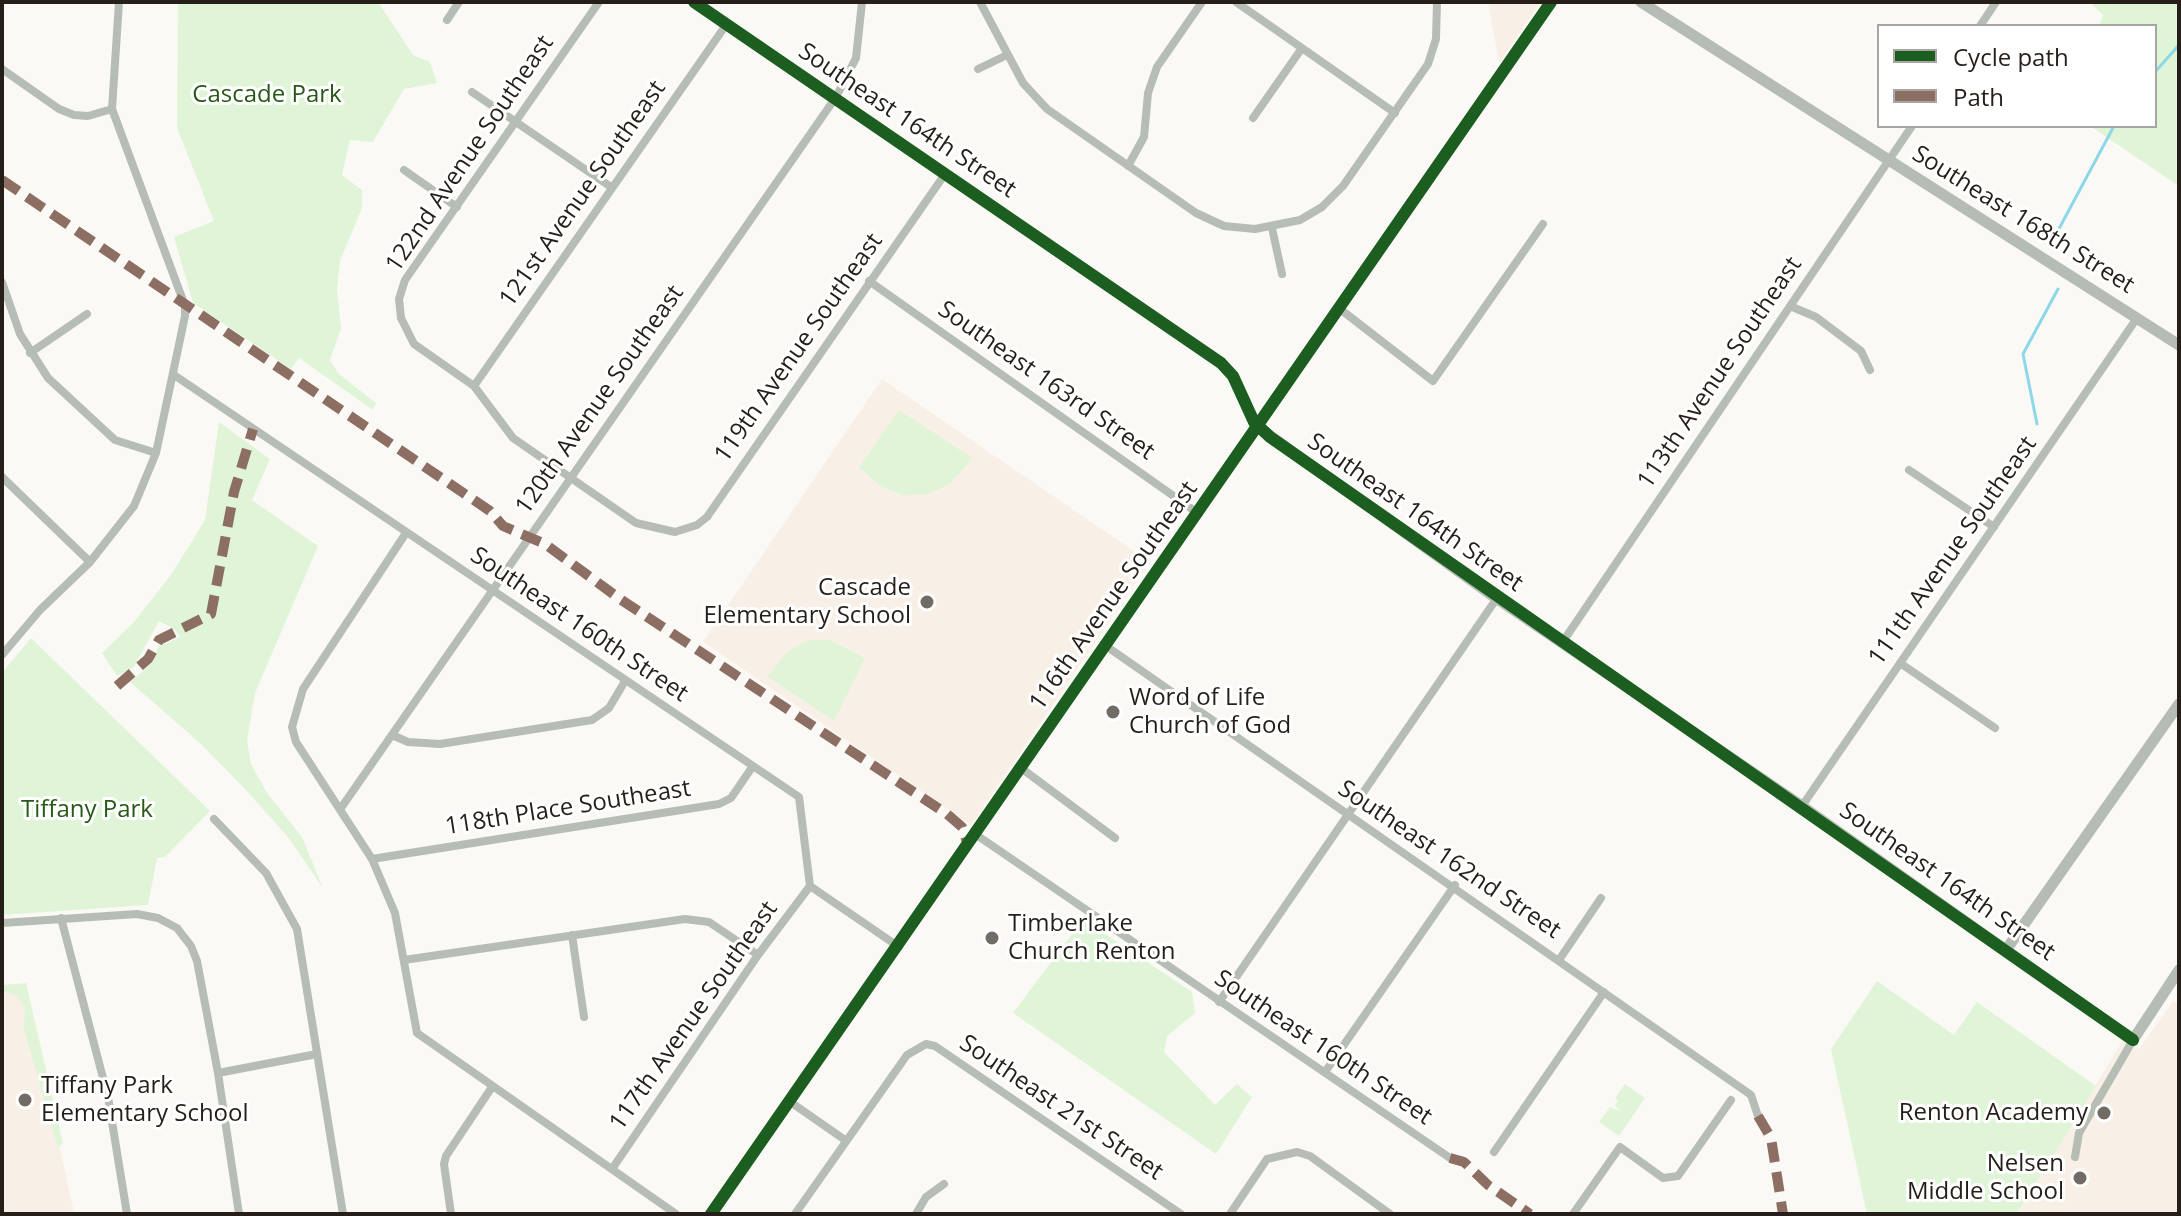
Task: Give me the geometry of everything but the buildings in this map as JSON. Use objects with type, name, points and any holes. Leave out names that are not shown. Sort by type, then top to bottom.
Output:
[{"type":"street","points":[[2,655],[40,610],[90,562],[134,506],[156,453],[174,375],[185,306],[112,109],[119,2]]},
{"type":"street","points":[[447,20],[459,2]]},
{"type":"street","name":"122nd Avenue Southeast","points":[[474,386],[414,344],[408,335],[399,299],[405,280],[599,2]]},
{"type":"street","name":"Southeast 164th Street","points":[[694,2],[1221,363],[1233,376],[1258,427],[1497,598],[1802,806],[2133,1040]]},
{"type":"street","name":"120th Avenue Southeast","points":[[341,808],[836,97],[856,58],[862,2]]},
{"type":"street","points":[[980,2],[1023,83],[1047,109],[1209,220],[1242,228],[1272,228],[1300,220],[1331,200],[1428,64],[1436,39],[1437,2]]},
{"type":"street","points":[[1128,166],[1144,137],[1153,76],[1202,2]]},
{"type":"street","points":[[1236,2],[1395,113]]},
{"type":"street","name":"116th Avenue Southeast","points":[[711,1214],[899,947],[1551,2]]},
{"type":"street","name":"Southeast 168th Street","points":[[1641,2],[2179,345]]},
{"type":"street","points":[[1981,24],[1996,2]]},
{"type":"street","name":"121st Avenue Southeast","points":[[474,386],[726,25]]},
{"type":"street","points":[[1253,118],[1302,48]]},
{"type":"street","points":[[978,69],[1007,55]]},
{"type":"street","points":[[2,69],[59,109],[74,115],[88,116],[112,109]]},
{"type":"street","points":[[472,92],[611,187]]},
{"type":"street","name":"113th Avenue Southeast","points":[[1562,643],[1911,128]]},
{"type":"street","points":[[404,170],[457,207]]},
{"type":"street","name":"119th Avenue Southeast","points":[[569,477],[636,523],[675,532],[697,525],[707,517],[945,174]]},
{"type":"street","points":[[1340,309],[1433,381],[1543,224]]},
{"type":"street","points":[[1272,228],[1282,274]]},
{"type":"street","name":"Southeast 163rd Street","points":[[869,281],[1199,514]]},
{"type":"street","points":[[2,282],[6,305],[30,353],[64,397],[121,443],[156,453]]},
{"type":"street","points":[[1790,306],[1816,317],[1861,351],[1870,370]]},
{"type":"street","points":[[30,353],[87,314]]},
{"type":"street","name":"111th Avenue Southeast","points":[[1802,806],[2137,318]]},
{"type":"street","name":"Southeast 160th Street","points":[[174,375],[799,797],[810,886]]},
{"type":"street","points":[[474,386],[513,438],[569,477]]},
{"type":"street","points":[[1909,470],[1994,527]]},
{"type":"street","points":[[2,477],[90,562]]},
{"type":"street","points":[[406,533],[303,689],[292,727],[303,756],[341,808],[372,859],[395,913],[417,1033],[676,1214]]},
{"type":"street","points":[[1219,1002],[1497,598]]},
{"type":"street","name":"Southeast 162nd Street","points":[[1106,646],[1346,814],[1455,885],[1751,1095],[1758,1116]]},
{"type":"street","points":[[1900,663],[1995,728]]},
{"type":"street","points":[[392,735],[408,742],[440,744],[592,720],[609,708],[625,681]]},
{"type":"street","points":[[2006,950],[2179,704]]},
{"type":"street","name":"118th Place Southeast","points":[[372,859],[719,804],[731,798],[753,766]]},
{"type":"street","points":[[1021,768],[1115,838]]},
{"type":"street","points":[[214,819],[260,865],[297,929],[343,1214]]},
{"type":"street","name":"Southeast 160th Street","points":[[975,834],[1450,1158]]},
{"type":"street","points":[[1325,1072],[1455,885]]},
{"type":"street","points":[[810,886],[899,947]]},
{"type":"street","name":"117th Avenue Southeast","points":[[612,1169],[758,955],[810,886]]},
{"type":"street","points":[[1559,960],[1601,898]]},
{"type":"street","points":[[2,923],[137,914],[158,918],[177,928],[191,946],[197,961],[239,1214]]},
{"type":"street","points":[[61,918],[108,1097],[127,1214]]},
{"type":"street","points":[[404,960],[696,919],[709,922],[758,955]]},
{"type":"street","points":[[572,935],[584,1017]]},
{"type":"street","points":[[2075,1157],[2079,1133],[2133,1040],[2174,988],[2179,970]]},
{"type":"street","points":[[1494,1152],[1604,992]]},
{"type":"street","name":"Southeast 21st Street","points":[[845,1140],[915,1048],[926,1044],[935,1046],[1181,1214]]},
{"type":"street","points":[[218,1073],[317,1054]]},
{"type":"street","points":[[451,1214],[444,1164],[450,1146],[492,1087]]},
{"type":"street","points":[[1573,1214],[1620,1147],[1663,1178],[1678,1176],[1731,1100]]},
{"type":"street","points":[[789,1101],[845,1140],[795,1214]]},
{"type":"street","points":[[1230,1214],[1267,1159],[1281,1153],[1310,1156],[1390,1214]]},
{"type":"street","points":[[916,1214],[926,1197],[944,1184]]},
{"type":"shaded area","points":[[1488,2],[1541,2],[1499,63]]},
{"type":"shaded area","name":"Cascade Elementary School","points":[[882,379],[1150,562],[971,825],[703,642]]},
{"type":"shaded area","name":"Tiffany Park Elementary School","points":[[24,984],[74,1212],[2,1214],[2,987]]},
{"type":"shaded area","points":[[2173,1001],[2179,1004],[2179,1214],[2018,1214],[2123,1040],[2139,1049]]},
{"type":"green space","name":"Cascade Park","points":[[178,2],[378,2],[413,55],[430,62],[437,83],[404,89],[373,142],[350,140],[342,175],[362,190],[362,208],[340,261],[337,289],[341,328],[330,360],[338,373],[376,403],[373,410],[299,358],[291,369],[193,303],[174,237],[214,221],[177,128]]},
{"type":"green space","points":[[2089,2],[2179,2],[2179,186],[2093,128],[2157,128],[2157,24],[2100,24],[2103,15]]},
{"type":"green space","points":[[899,410],[972,458],[950,484],[928,494],[903,495],[882,487],[859,467]]},
{"type":"green space","points":[[219,422],[270,459],[252,500],[318,546],[255,693],[247,741],[251,764],[267,793],[302,837],[323,888],[288,837],[244,788],[202,745],[130,682],[151,664],[158,647],[180,637],[174,629],[159,621],[134,667],[117,676],[102,653],[133,623],[171,575],[205,520]]},
{"type":"green space","name":"Tiffany Park","points":[[31,638],[210,811],[165,857],[157,858],[148,905],[2,915],[2,673]]},
{"type":"green space","points":[[808,640],[830,640],[865,658],[834,721],[768,677],[787,652]]},
{"type":"green space","points":[[1083,919],[1192,992],[1195,1013],[1167,1036],[1164,1052],[1215,1105],[1237,1084],[1252,1097],[1216,1154],[1013,1013]]},
{"type":"green space","points":[[1877,981],[1954,1035],[1977,1002],[2096,1086],[2017,1214],[1867,1214],[1831,1049]]},
{"type":"green space","points":[[26,983],[63,1143],[58,1148],[24,1029],[25,1006],[14,994],[2,991],[2,985]]},
{"type":"green space","points":[[1625,1084],[1645,1098],[1619,1136],[1599,1122],[1610,1107],[1622,1112],[1615,1106],[1618,1101],[1615,1098]]},
{"type":"waterway","points":[[2157,70],[2179,45]]},
{"type":"waterway","points":[[2054,238],[2113,128]]},
{"type":"waterway","points":[[2037,424],[2023,354],[2058,289]]},
{"type":"marked path","points":[[2,180],[490,511],[503,526],[545,544],[620,599],[947,814],[962,827],[968,845]]},
{"type":"marked path","points":[[117,686],[148,659],[159,640],[211,614],[234,492],[253,429]]},
{"type":"marked path","points":[[1758,1116],[1771,1138],[1783,1214]]},
{"type":"marked path","points":[[1450,1158],[1464,1162],[1488,1185],[1530,1214]]},
{"type":"cycle path","points":[[694,2],[1221,363],[1233,376],[1254,422],[1270,437],[2133,1040]]},
{"type":"cycle path","points":[[711,1214],[1551,2]]},
{"type":"place","name":"Cascade Elementary School","points":[[927,602]]},
{"type":"place","name":"Word of Life Church of God","points":[[1113,712]]},
{"type":"place","name":"Timberlake Church Renton","points":[[992,938]]},
{"type":"place","name":"Tiffany Park Elementary School","points":[[25,1100]]},
{"type":"place","name":"Renton Academy","points":[[2104,1113]]},
{"type":"place","name":"Nelsen Middle School","points":[[2080,1178]]}]
